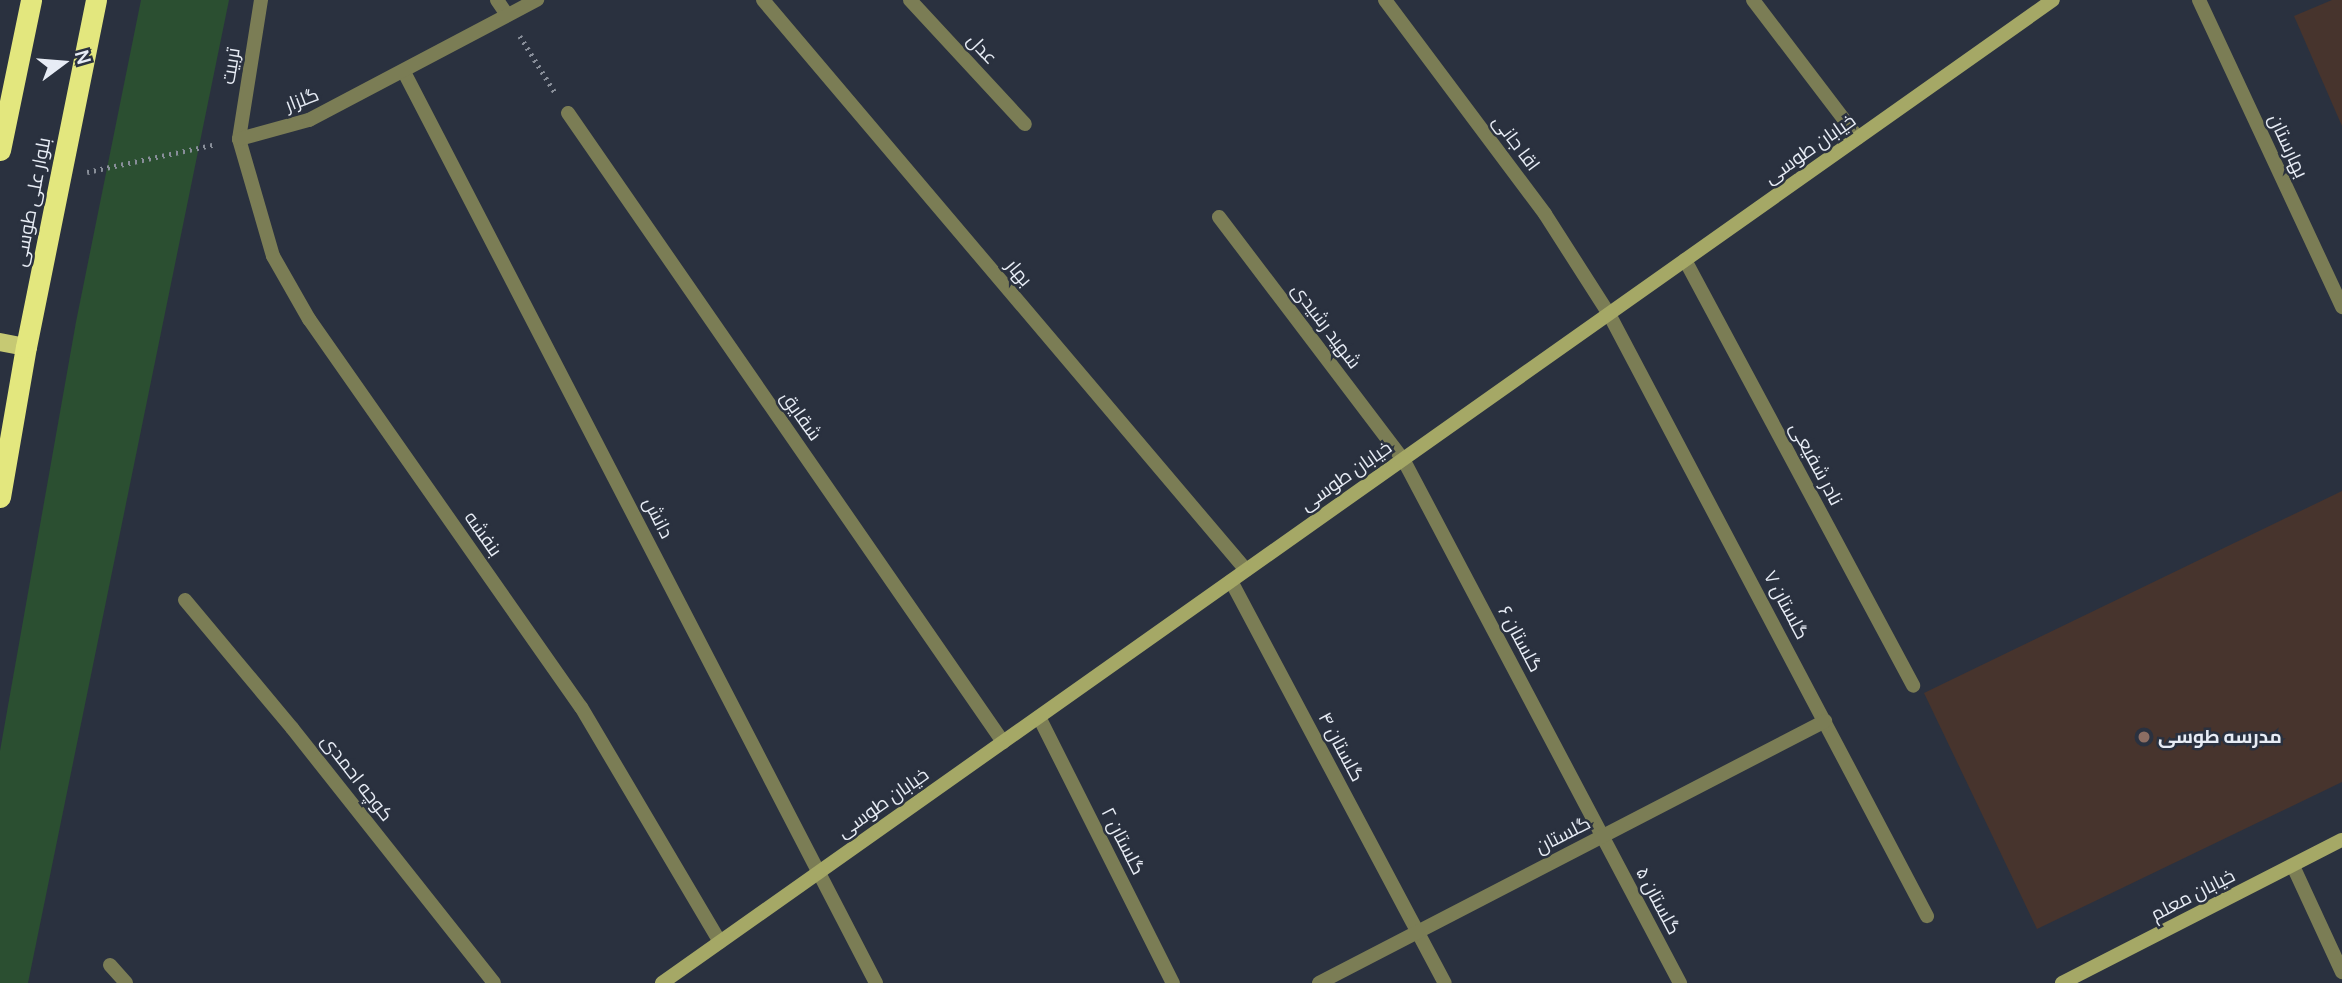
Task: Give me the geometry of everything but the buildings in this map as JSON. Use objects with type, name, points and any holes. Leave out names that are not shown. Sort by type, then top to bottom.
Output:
[{"type":"highway","points":[[0,150],[31,0]]},
{"type":"highway","name":"بلوار علی طوسی","points":[[0,497],[26,347],[96,0]]},
{"type":"main road","points":[[0,342],[26,347]]},
{"type":"street","name":"تربیت","points":[[239,139],[261,0]]},
{"type":"street","points":[[496,0],[507,15]]},
{"type":"street","name":"گلزار","points":[[239,139],[309,121],[537,0]]},
{"type":"street","name":"بهار","points":[[763,0],[1246,570]]},
{"type":"street","name":"عدل","points":[[910,0],[1025,124]]},
{"type":"street","name":"اقا جانی","points":[[1385,0],[1545,214],[1609,314]]},
{"type":"street","points":[[1753,0],[1858,138]]},
{"type":"street","name":"خیابان طوسی","points":[[662,983],[2053,0]]},
{"type":"street","name":"بهارستان","points":[[2199,0],[2342,307]]},
{"type":"street","name":"دانش","points":[[404,72],[876,983]]},
{"type":"street","name":"شقایق","points":[[568,113],[1003,742]]},
{"type":"street","name":"بنفشه","points":[[239,139],[272,256],[309,319],[581,707],[720,942]]},
{"type":"street","name":"شهید رشیدی","points":[[1219,217],[1403,459]]},
{"type":"street","name":"نادر شفیعی","points":[[1685,260],[1913,686]]},
{"type":"street","name":"گلستان ۷","points":[[1609,314],[1927,916]]},
{"type":"street","name":"گلستان ۶","points":[[1403,459],[1602,836]]},
{"type":"street","name":"گلستان ۴","points":[[1231,580],[1445,983]]},
{"type":"street","name":"کوچه احمدی","points":[[185,600],[292,728],[494,983]]},
{"type":"street","name":"گلستان ۲","points":[[1039,717],[1173,983]]},
{"type":"street","name":"گلستان","points":[[1319,983],[1825,721]]},
{"type":"street","name":"گلستان ۵","points":[[1602,836],[1680,983]]},
{"type":"street","name":"خیابان معلم","points":[[2062,983],[2342,840]]},
{"type":"street","points":[[2293,866],[2342,972]]},
{"type":"street","points":[[110,965],[126,983]]},
{"type":"path","points":[[507,15],[568,113]]},
{"type":"path","points":[[59,178],[239,139]]},
{"type":"shaded area","points":[[2332,0],[2342,0],[2342,126],[2294,16]]},
{"type":"shaded area","name":"مدرسه طوسی","points":[[2342,491],[2342,782],[2037,929],[1924,693]]},
{"type":"green space","points":[[141,0],[229,0],[28,983],[0,983],[0,751],[76,322]]},
{"type":"place","name":"مدرسه طوسی","points":[[2144,737]]}]
